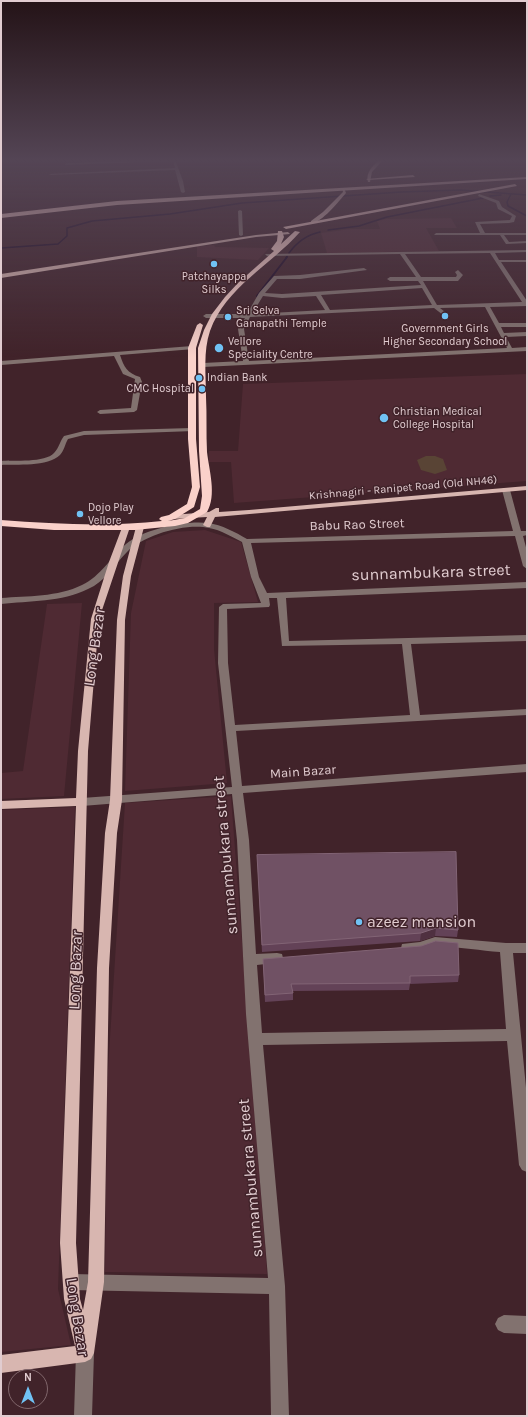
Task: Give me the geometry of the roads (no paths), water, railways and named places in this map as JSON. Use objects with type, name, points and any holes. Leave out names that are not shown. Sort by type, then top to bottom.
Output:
[{"type":"highway","points":[[280,231],[286,227],[296,225]]},
{"type":"highway","points":[[280,231],[288,233],[299,232],[324,225]]},
{"type":"highway","points":[[286,227],[296,227],[300,229],[299,232]]},
{"type":"highway","points":[[1,517],[89,523],[135,522],[172,517],[184,511],[191,505],[196,487],[192,430],[192,348],[198,330],[209,316],[280,244],[280,231]]},
{"type":"highway","points":[[270,255],[299,232]]},
{"type":"highway","points":[[1,523],[54,527],[126,528],[175,523],[188,520],[207,512],[203,451],[202,348],[209,316]]},
{"type":"main road","points":[[1,275],[241,235],[280,231]]},
{"type":"main road","points":[[1,275],[256,236],[280,231]]},
{"type":"main road","name":"Krishnagiri - Ranipet Road (Old NH46)","points":[[172,517],[207,512],[527,488]]},
{"type":"main road","name":"Krishnagiri - Ranipet Road (Old NH46)","points":[[184,511],[207,512]]},
{"type":"main road","points":[[207,512],[207,525]]},
{"type":"main road","points":[[1,1364],[85,1353],[96,1282],[103,968],[112,832],[116,800],[121,620],[127,576],[140,527]]},
{"type":"main road","name":"Long Bazar","points":[[85,1353],[72,1299],[68,1243],[83,752],[95,619],[113,562],[126,528]]},
{"type":"main road","points":[[1,805],[82,802]]},
{"type":"street","points":[[241,225],[241,235]]},
{"type":"street","points":[[477,225],[483,234]]},
{"type":"street","points":[[436,234],[502,234],[527,232]]},
{"type":"street","points":[[502,234],[508,243],[527,242]]},
{"type":"street","points":[[270,255],[527,251]]},
{"type":"street","points":[[492,252],[498,261],[498,264],[526,304]]},
{"type":"street","points":[[402,254],[420,279],[435,306],[447,316]]},
{"type":"street","points":[[498,261],[527,262]]},
{"type":"street","points":[[246,363],[241,329],[250,316],[261,294],[276,277],[300,277],[364,270]]},
{"type":"street","points":[[390,280],[458,279],[460,275],[458,272]]},
{"type":"street","points":[[261,294],[282,296],[424,286]]},
{"type":"street","points":[[318,294],[328,311]]},
{"type":"street","points":[[209,316],[250,316],[435,306],[526,304]]},
{"type":"street","points":[[487,305],[510,349]]},
{"type":"street","points":[[497,325],[527,325]]},
{"type":"street","points":[[502,335],[527,334]]},
{"type":"street","points":[[1,363],[192,348]]},
{"type":"street","points":[[203,365],[527,349]]},
{"type":"street","points":[[100,412],[134,410],[139,382],[138,378],[128,375],[122,370],[116,353]]},
{"type":"street","points":[[1,463],[36,461],[52,458],[58,452],[66,437],[70,435],[84,433],[192,430]]},
{"type":"street","points":[[506,490],[527,566]]},
{"type":"street","points":[[1,601],[65,594],[92,583],[136,540],[154,533],[207,525],[226,531],[246,541],[255,577],[264,596]]},
{"type":"street","name":"Babu Rao Street","points":[[246,541],[527,533]]},
{"type":"street","name":"sunnambukara street","points":[[280,1416],[277,1286],[256,1039],[243,840],[223,663],[223,607],[266,605],[264,596],[527,585]]},
{"type":"street","points":[[281,595],[285,644],[527,638]]},
{"type":"street","points":[[406,641],[414,718]]},
{"type":"street","points":[[230,728],[527,712]]},
{"type":"street","name":"Main Bazar","points":[[82,802],[527,768]]},
{"type":"street","points":[[396,948],[420,946],[435,942],[506,948],[527,948]]},
{"type":"street","points":[[506,948],[513,1035],[527,1165]]},
{"type":"street","points":[[250,960],[289,957]]},
{"type":"street","points":[[256,1039],[513,1035]]},
{"type":"street","points":[[71,1282],[277,1286]]},
{"type":"street","points":[[504,1324],[527,1325]]},
{"type":"street","name":"Long Bazar","points":[[83,1416],[85,1353]]},
{"type":"waterway","points":[[1,248],[58,244],[67,236],[67,228],[77,225]]},
{"type":"waterway","points":[[328,230],[362,225]]},
{"type":"waterway","points":[[289,253],[302,240],[310,235],[320,232]]},
{"type":"waterway","points":[[257,296],[287,257]]},
{"type":"place","name":"Patchayappa Silks","points":[[214,264]]},
{"type":"place","name":"Government Girls Higher Secondary School","points":[[445,316]]},
{"type":"place","name":"Sri Selva Ganapathi Temple","points":[[228,317]]},
{"type":"place","name":"Vellore Speciality Centre","points":[[219,348]]},
{"type":"place","name":"Indian Bank","points":[[199,378]]},
{"type":"place","name":"CMC Hospital","points":[[202,389]]},
{"type":"place","name":"Christian Medical College Hospital","points":[[384,418]]},
{"type":"place","name":"Dojo Play Vellore","points":[[80,514]]},
{"type":"place","name":"azeez mansion","points":[[359,922]]}]
